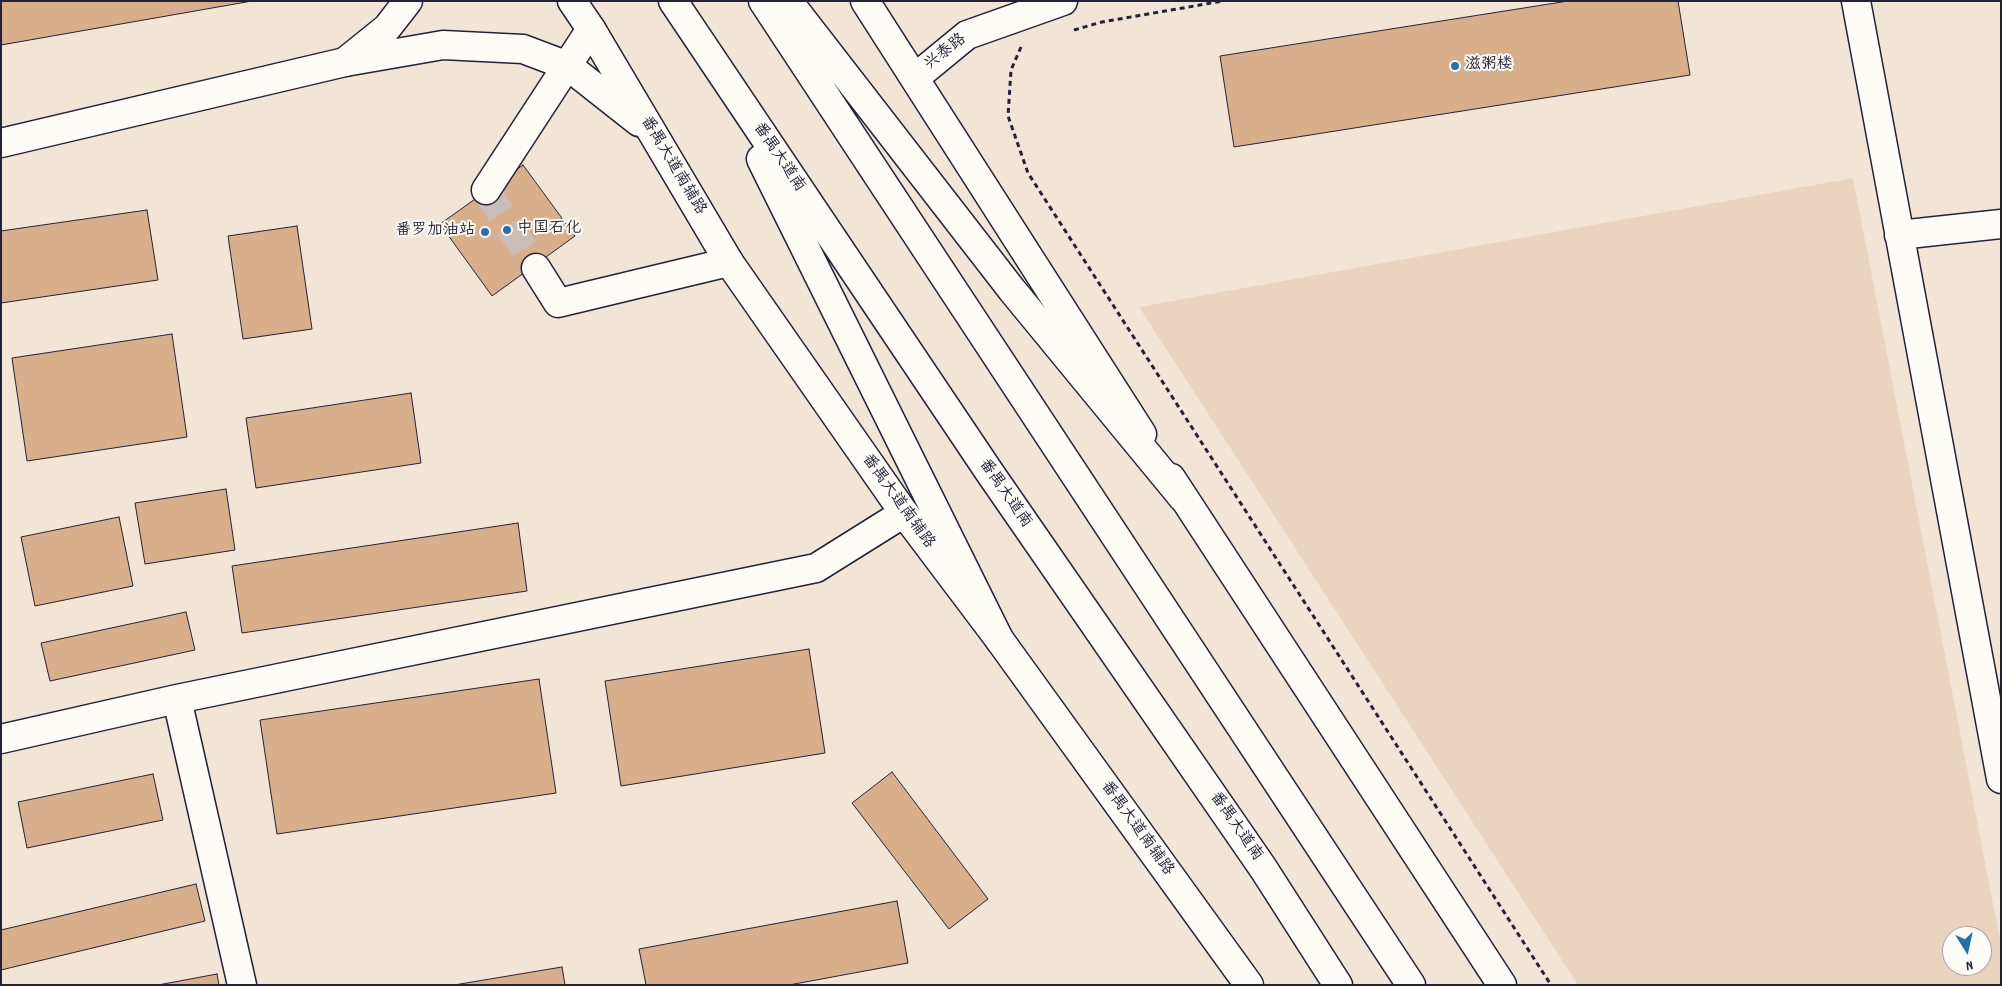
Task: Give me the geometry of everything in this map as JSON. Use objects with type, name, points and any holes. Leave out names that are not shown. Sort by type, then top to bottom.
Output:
[{"type":"main road","points":[[344,62],[387,28],[408,1]]},
{"type":"main road","name":"番禺大道南辅路","points":[[572,1],[591,29],[730,262],[904,513],[998,639],[1248,985]]},
{"type":"main road","name":"番禺大道南","points":[[673,1],[990,474],[1263,868],[1338,985]]},
{"type":"main road","points":[[763,1],[1312,831],[1411,985]]},
{"type":"main road","points":[[788,1],[1012,290],[1183,498]]},
{"type":"main road","points":[[865,1],[916,77],[1183,498],[1502,985]]},
{"type":"main road","name":"兴泰路","points":[[916,77],[967,35],[1063,1]]},
{"type":"main road","points":[[1856,1],[2001,779]]},
{"type":"main road","points":[[486,190],[591,29]]},
{"type":"main road","points":[[1,143],[344,62],[443,45],[523,49],[568,66],[651,132]]},
{"type":"main road","points":[[712,61],[998,639]]},
{"type":"main road","points":[[1899,235],[2001,224]]},
{"type":"main road","points":[[536,268],[558,303],[730,262]]},
{"type":"main road","points":[[1,740],[177,699],[816,568],[904,513]]},
{"type":"main road","points":[[177,699],[242,985]]},
{"type":"path","points":[[1066,32],[1102,22],[1223,1]]},
{"type":"path","points":[[1022,45],[1012,70],[1008,116],[1028,173],[1551,985]]},
{"type":"shaded area","points":[[1853,178],[2001,945],[2001,985],[1578,985],[1139,307]]},
{"type":"building","points":[[1,1],[252,1],[1,45]]},
{"type":"building","name":"滋粥楼","points":[[1568,1],[1678,1],[1690,75],[1234,147],[1220,56]]},
{"type":"building","name":"中国石化","points":[[523,165],[575,236],[492,296],[440,224]]},
{"type":"building","points":[[147,210],[158,280],[1,303],[1,231]]},
{"type":"building","points":[[297,226],[312,329],[243,339],[228,236]]},
{"type":"building","points":[[172,334],[187,437],[27,461],[12,358]]},
{"type":"building","points":[[411,393],[421,463],[256,488],[246,418]]},
{"type":"building","points":[[226,489],[235,550],[145,564],[135,503]]},
{"type":"building","points":[[119,517],[133,586],[35,606],[21,537]]},
{"type":"building","points":[[518,523],[527,591],[242,633],[232,566]]},
{"type":"building","points":[[186,612],[195,650],[50,681],[41,643]]},
{"type":"building","points":[[809,649],[825,753],[621,786],[605,681]]},
{"type":"building","points":[[539,679],[556,793],[277,834],[260,720]]},
{"type":"building","points":[[892,772],[988,899],[949,929],[852,803]]},
{"type":"building","points":[[153,774],[163,820],[27,848],[18,802]]},
{"type":"building","points":[[196,884],[205,921],[1,970],[1,930]]},
{"type":"building","points":[[897,901],[908,963],[789,985],[646,985],[639,949]]},
{"type":"building","points":[[562,967],[565,985],[454,985]]},
{"type":"building","points":[[217,974],[219,985],[158,985]]},
{"type":"tunnel","points":[[486,190],[536,268]]},
{"type":"place","name":"滋粥楼","points":[[1455,66]]},
{"type":"place","name":"中国石化","points":[[507,230]]},
{"type":"place","name":"番罗加油站","points":[[485,232]]}]
